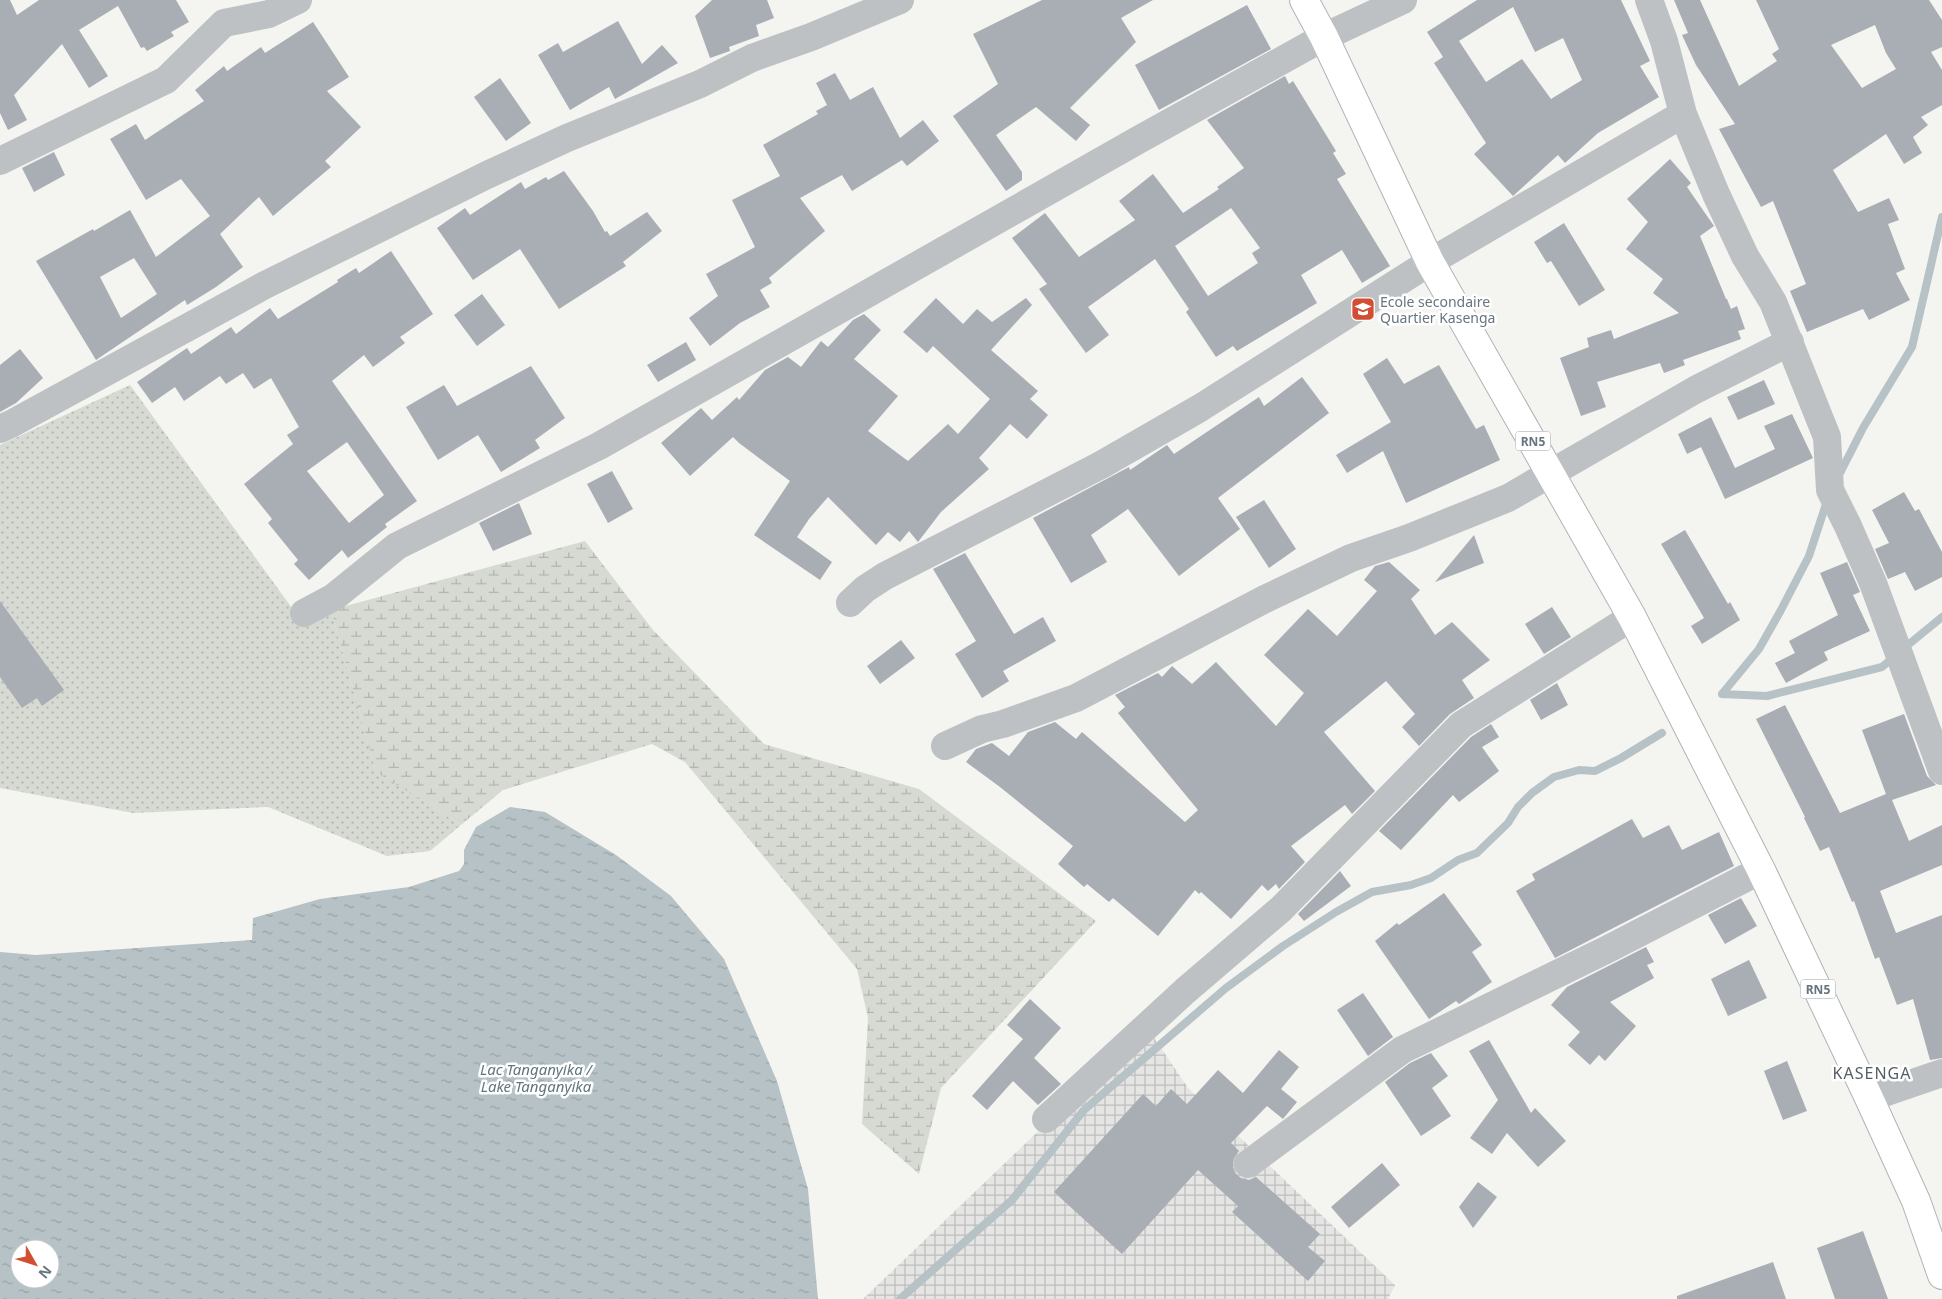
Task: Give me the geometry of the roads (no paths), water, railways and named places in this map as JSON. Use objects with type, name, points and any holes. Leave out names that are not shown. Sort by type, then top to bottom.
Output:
[{"type":"highway","name":"RN5","points":[[1304,0],[1324,36],[1430,262],[1632,617],[1761,870],[1916,1201],[1942,1275]]},
{"type":"street","points":[[0,161],[166,80],[224,23],[269,14],[298,0]]},
{"type":"street","points":[[0,429],[265,285],[486,175],[567,138],[683,91],[752,58],[811,37],[900,0]]},
{"type":"street","points":[[304,613],[334,598],[397,546],[599,446],[1131,143],[1324,36],[1404,0]]},
{"type":"street","points":[[1649,0],[1664,41],[1684,114],[1745,256],[1773,302],[1827,437],[1830,490],[1873,583],[1942,771]]},
{"type":"street","points":[[850,602],[865,588],[885,576],[1101,465],[1200,408],[1430,262],[1684,114]]},
{"type":"street","points":[[945,746],[982,729],[1003,724],[1076,698],[1302,580],[1351,558],[1409,538],[1508,498],[1695,390],[1790,342]]},
{"type":"street","points":[[1046,1119],[1185,991],[1281,909],[1461,725],[1632,617]]},
{"type":"street","points":[[1248,1164],[1402,1050],[1606,950],[1761,870]]},
{"type":"street","points":[[1869,1098],[1942,1073]]},
{"type":"water","name":"Lac Tanganyika / Lake Tanganyika","points":[[510,807],[545,812],[616,855],[671,896],[724,959],[777,1081],[808,1189],[818,1299],[0,1299],[0,952],[36,955],[252,940],[253,918],[320,899],[409,887],[459,871],[464,864],[464,850],[476,827]]},
{"type":"waterway","points":[[1839,475],[1863,428],[1912,347],[1942,217]]},
{"type":"waterway","points":[[1722,694],[1759,649],[1781,610],[1809,556],[1827,501]]},
{"type":"waterway","points":[[1903,649],[1942,617]]},
{"type":"waterway","points":[[1722,694],[1767,696],[1882,667],[1895,656]]},
{"type":"waterway","points":[[900,1299],[1012,1200],[1084,1110],[1226,988],[1283,946],[1336,912],[1372,892],[1411,885],[1431,878],[1458,860],[1477,853],[1508,823],[1518,807],[1532,793],[1554,777],[1579,770],[1595,771],[1621,758],[1662,733]]},
{"type":"place","name":"Ecole secondaire Quartier Kasenga","points":[[1363,309]]},
{"type":"district","name":"KASENGA","points":[[1872,1073]]}]
